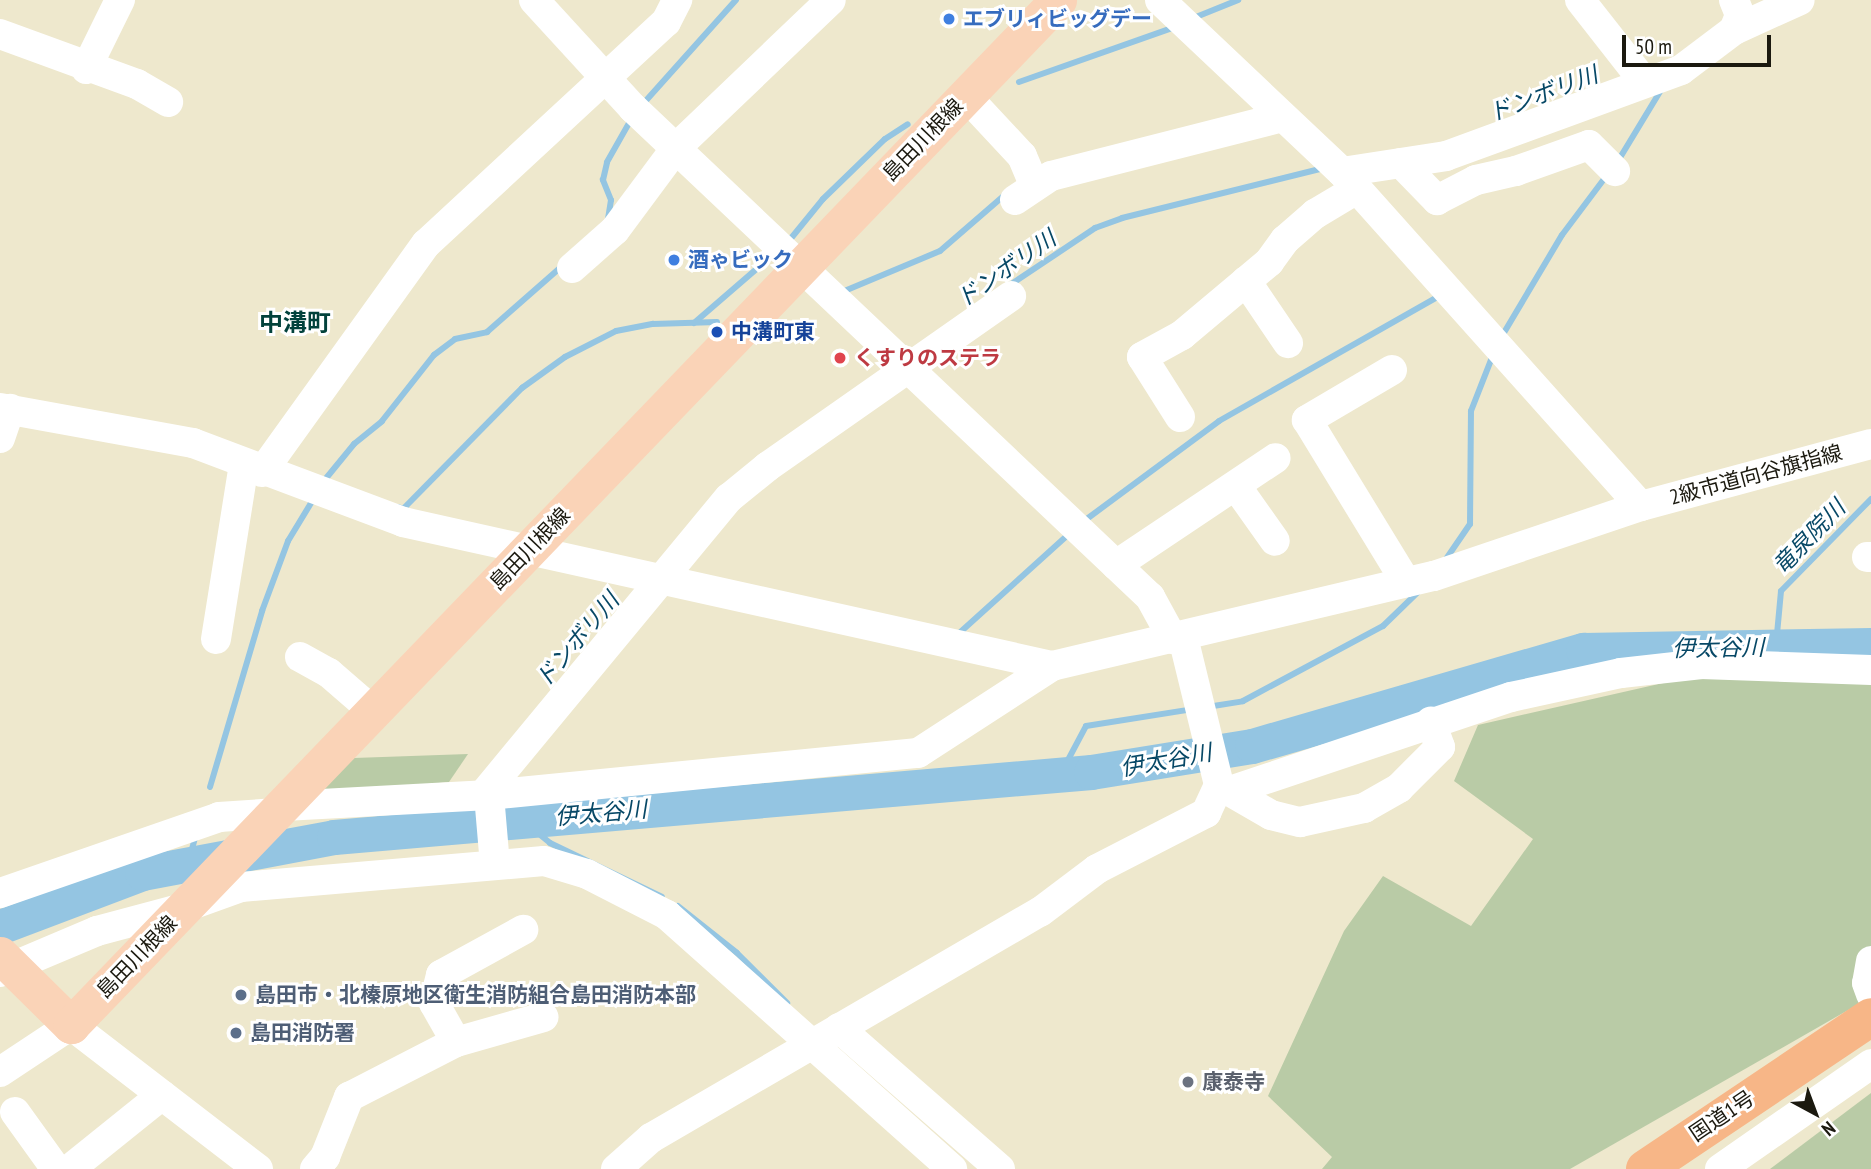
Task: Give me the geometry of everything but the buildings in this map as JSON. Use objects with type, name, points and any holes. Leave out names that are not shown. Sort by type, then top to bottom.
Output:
[{"type":"highway","name":"国道1号","points":[[1644,1169],[1871,1017]]},
{"type":"highway","name":"国道1号","points":[[1675,1169],[1871,1036]]},
{"type":"highway","points":[[1622,1169],[1815,1052]]},
{"type":"highway","points":[[1687,1169],[1728,1131]]},
{"type":"main road","name":"島田川根線","points":[[71,1025],[529,550],[785,253],[966,96],[1058,0]]},
{"type":"main road","points":[[5,964],[71,1025]]},
{"type":"street","points":[[86,69],[120,0]]},
{"type":"street","points":[[534,0],[603,76],[676,148],[1116,565],[1160,610],[1178,638],[1222,785],[1215,802],[1189,825],[1097,869],[1040,912],[651,1138],[616,1169]]},
{"type":"street","points":[[216,639],[253,469],[426,244],[603,76],[666,22],[677,0]]},
{"type":"street","points":[[572,268],[615,230],[676,148],[831,0]]},
{"type":"street","points":[[1160,0],[1349,181],[1641,506]]},
{"type":"street","points":[[1580,0],[1645,83]]},
{"type":"street","points":[[1734,0],[1740,16],[1734,30]]},
{"type":"street","points":[[1180,417],[1142,357],[1182,335],[1246,281],[1349,181],[1401,163],[1446,156],[1681,70],[1734,30],[1800,0]]},
{"type":"street","points":[[0,34],[86,69],[137,84],[168,102]]},
{"type":"street","points":[[966,96],[1022,156],[1025,192],[1282,117]]},
{"type":"street","points":[[1401,163],[1437,200],[1476,180],[1589,145],[1615,171]]},
{"type":"street","points":[[1246,281],[1288,343]]},
{"type":"street","points":[[495,865],[486,795],[729,498],[907,367],[1011,296]]},
{"type":"street","points":[[1392,370],[1307,420],[1406,582]]},
{"type":"street","points":[[0,438],[5,409],[157,433],[403,522],[1052,667]]},
{"type":"street","name":"2級市道向谷旗指線","points":[[1052,667],[1406,582],[1641,506],[1871,444]]},
{"type":"street","points":[[1116,565],[1276,458]]},
{"type":"street","points":[[1236,486],[1275,541]]},
{"type":"street","points":[[300,657],[329,673],[374,712]]},
{"type":"street","points":[[1222,785],[1511,697],[1621,673],[1701,664],[1871,670]]},
{"type":"street","points":[[0,893],[219,817],[486,795],[918,753],[1052,667]]},
{"type":"street","points":[[1222,785],[1271,815],[1300,821],[1364,808],[1399,788],[1440,747],[1431,722]]},
{"type":"street","points":[[5,964],[97,931],[183,908],[241,887],[544,861],[583,872],[667,915],[952,1169]]},
{"type":"street","points":[[456,1042],[434,1003],[441,975],[523,930]]},
{"type":"street","points":[[1871,961],[1867,983],[1871,994]]},
{"type":"street","points":[[315,1169],[325,1157],[349,1097],[456,1042],[544,1017]]},
{"type":"street","points":[[0,1072],[71,1025],[258,1169]]},
{"type":"street","points":[[839,1028],[1000,1169]]},
{"type":"street","points":[[1720,1169],[1871,1064]]},
{"type":"street","points":[[70,1169],[162,1095]]},
{"type":"street","points":[[15,1112],[56,1169]]},
{"type":"green space","points":[[1725,669],[1871,672],[1871,997],[1570,1169],[1322,1169],[1332,1157],[1268,1096],[1344,931],[1383,876],[1471,926],[1533,839],[1454,781],[1478,725]]},
{"type":"green space","points":[[468,754],[449,782],[315,795],[354,758]]},
{"type":"green space","points":[[1871,1093],[1871,1169],[1770,1169]]},
{"type":"waterway","points":[[642,105],[736,0]]},
{"type":"waterway","points":[[1191,19],[1238,0]]},
{"type":"waterway","points":[[1019,82],[1175,27]]},
{"type":"waterway","points":[[1618,161],[1661,90]]},
{"type":"waterway","points":[[608,219],[611,200],[603,180],[607,162],[633,116]]},
{"type":"waterway","points":[[788,242],[823,199],[885,139],[908,124]]},
{"type":"waterway","name":"ドンボリ川","points":[[1007,287],[1095,228],[1122,218],[1324,168]]},
{"type":"waterway","points":[[1502,336],[1562,235],[1607,175]]},
{"type":"waterway","points":[[842,292],[940,251],[1007,193]]},
{"type":"waterway","points":[[694,323],[775,253]]},
{"type":"waterway","points":[[323,482],[354,444],[382,421],[434,355],[455,339],[487,332],[562,266]]},
{"type":"waterway","points":[[1084,521],[1219,421],[1439,296]]},
{"type":"waterway","points":[[398,507],[403,509],[522,388],[565,357],[616,331],[653,324],[717,322]]},
{"type":"waterway","points":[[1444,562],[1470,524],[1471,411],[1493,355]]},
{"type":"waterway","points":[[210,787],[262,611],[288,541],[314,498]]},
{"type":"waterway","name":"竜泉院川","points":[[1776,645],[1781,591],[1871,499]]},
{"type":"waterway","points":[[956,636],[1070,533]]},
{"type":"waterway","points":[[1207,707],[1243,701],[1383,626],[1421,589]]},
{"type":"waterway","name":"伊太谷川","points":[[0,927],[142,873],[334,837],[1091,772],[1252,746],[1583,650],[1871,645]]},
{"type":"waterway","points":[[1060,775],[1086,726],[1193,709]]},
{"type":"waterway","name":"ドンボリ川","points":[[449,825],[459,806]]},
{"type":"waterway","points":[[523,821],[550,843],[662,897]]},
{"type":"waterway","points":[[188,864],[196,835]]},
{"type":"waterway","points":[[678,906],[737,953],[787,1003]]},
{"type":"place","name":"エブリィビッグデー","points":[[949,19]]},
{"type":"place","name":"酒ゃビック","points":[[674,260]]},
{"type":"place","name":"中溝町東","points":[[717,332]]},
{"type":"place","name":"くすりのステラ","points":[[840,358]]},
{"type":"place","name":"島田市・北榛原地区衛生消防組合島田消防本部","points":[[241,995]]},
{"type":"place","name":"島田消防署","points":[[236,1033]]},
{"type":"place","name":"康泰寺","points":[[1188,1082]]},
{"type":"district","name":"中溝町","points":[[295,323]]}]
